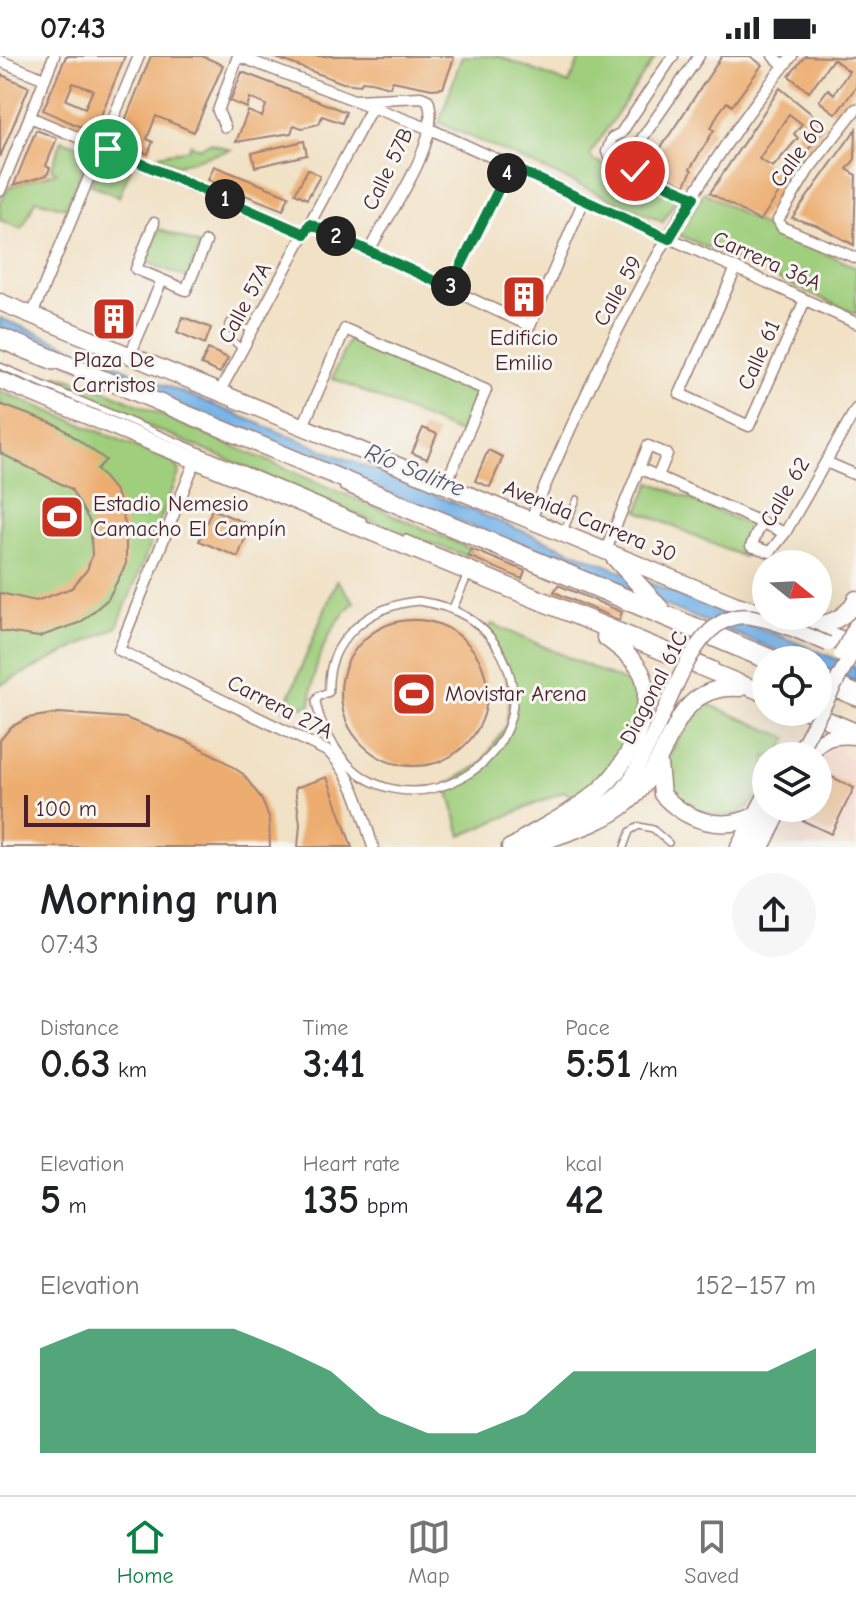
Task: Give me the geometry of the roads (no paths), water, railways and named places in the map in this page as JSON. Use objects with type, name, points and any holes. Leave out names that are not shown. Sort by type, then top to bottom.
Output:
[{"type":"highway","name":"Avenida Carrera 30","points":[[0,302],[752,610]]},
{"type":"highway","points":[[0,336],[752,650]]},
{"type":"highway","points":[[0,380],[584,622],[752,687]]},
{"type":"highway","points":[[606,550],[656,605],[683,623]]},
{"type":"highway","points":[[832,622],[855,614]]},
{"type":"highway","points":[[520,844],[590,799],[613,780],[631,752],[643,716],[648,690],[637,664],[584,622]]},
{"type":"highway","name":"Avenida Carrera 30","points":[[817,630],[856,645]]},
{"type":"highway","points":[[832,683],[856,693]]},
{"type":"highway","points":[[520,844],[620,809],[640,790],[659,762],[695,698],[715,688],[752,690]]},
{"type":"highway","points":[[832,723],[856,734]]},
{"type":"highway","points":[[822,742],[827,737],[856,734]]},
{"type":"highway","points":[[659,762],[658,779],[662,794],[681,810],[720,826],[752,816]]},
{"type":"highway","points":[[761,847],[764,822]]},
{"type":"main road","points":[[832,666],[855,614]]},
{"type":"main road","name":"Diagonal 61C","points":[[520,844],[597,811],[615,799],[632,778],[700,643],[723,620],[744,616],[761,619],[856,655]]},
{"type":"main road","points":[[804,742],[856,645]]},
{"type":"main road","points":[[738,847],[757,822]]},
{"type":"main road","points":[[750,847],[761,822]]},
{"type":"street","points":[[0,191],[54,56]]},
{"type":"street","points":[[32,315],[139,56]]},
{"type":"street","points":[[225,127],[218,111],[238,56]]},
{"type":"street","name":"Carrera 36A","points":[[238,56],[430,129],[856,323]]},
{"type":"street","points":[[673,56],[621,133],[609,142],[609,156],[615,163],[694,197]]},
{"type":"street","points":[[635,171],[631,165],[632,153],[699,56]]},
{"type":"street","points":[[773,56],[788,61]]},
{"type":"street","points":[[0,61],[45,79]]},
{"type":"street","name":"Calle 59","points":[[531,519],[587,389],[669,239],[733,132],[788,61]]},
{"type":"street","name":"Carrera 36A","points":[[355,100],[421,97],[428,100]]},
{"type":"street","name":"Calle 57B","points":[[368,252],[425,147],[430,129],[428,100]]},
{"type":"street","name":"Calle 57A","points":[[220,391],[372,107]]},
{"type":"street","name":"Calle 60","points":[[856,109],[798,185],[778,223],[856,258]]},
{"type":"street","points":[[30,117],[368,252],[530,326],[584,200]]},
{"type":"street","points":[[450,288],[510,166]]},
{"type":"street","points":[[154,223],[136,269],[186,290],[206,242]]},
{"type":"street","name":"Calle 61","points":[[736,268],[680,394],[749,426],[805,300]]},
{"type":"street","points":[[130,355],[162,280]]},
{"type":"street","points":[[303,426],[345,329],[486,390],[445,486]]},
{"type":"street","name":"Calle 62","points":[[762,522],[751,546],[770,552],[785,533],[856,409]]},
{"type":"street","points":[[606,550],[648,446],[667,454],[658,476]]},
{"type":"street","name":"Carrera 27A","points":[[196,459],[119,650],[329,752],[358,797],[373,847]]},
{"type":"street","points":[[826,462],[856,475]]},
{"type":"street","points":[[639,468],[785,533]]},
{"type":"street","points":[[453,608],[468,573]]},
{"type":"street","points":[[418,601],[453,608],[483,629],[509,672],[512,705],[503,737],[491,756],[457,782],[411,791],[374,783],[341,756],[317,708],[319,696],[329,692],[329,672],[335,652],[356,626],[389,606],[418,601]]},
{"type":"lane","points":[[243,349],[227,338],[230,322],[253,331]]},
{"type":"lane","points":[[0,346],[171,413],[400,514],[752,660]]},
{"type":"lane","points":[[0,366],[752,686]]},
{"type":"lane","points":[[564,533],[577,499]]},
{"type":"lane","points":[[832,694],[856,703]]},
{"type":"lane","points":[[832,715],[856,724]]},
{"type":"lane","points":[[624,847],[630,831],[639,826],[653,829],[669,843]]},
{"type":"water","points":[[0,318],[752,625],[752,630],[765,630],[804,646],[766,646],[0,335]]},
{"type":"water","points":[[832,657],[856,667],[856,682],[832,673]]},
{"type":"place","name":"Edificio Emilio","points":[[524,297]]},
{"type":"place","name":"Plaza De Carristos","points":[[114,319]]},
{"type":"place","name":"Estadio Nemesio Camacho El Campín","points":[[62,517]]},
{"type":"place","name":"Movistar Arena","points":[[414,694]]},
{"type":"water label","name":"Río Salitre","points":[[415,470]]}]
